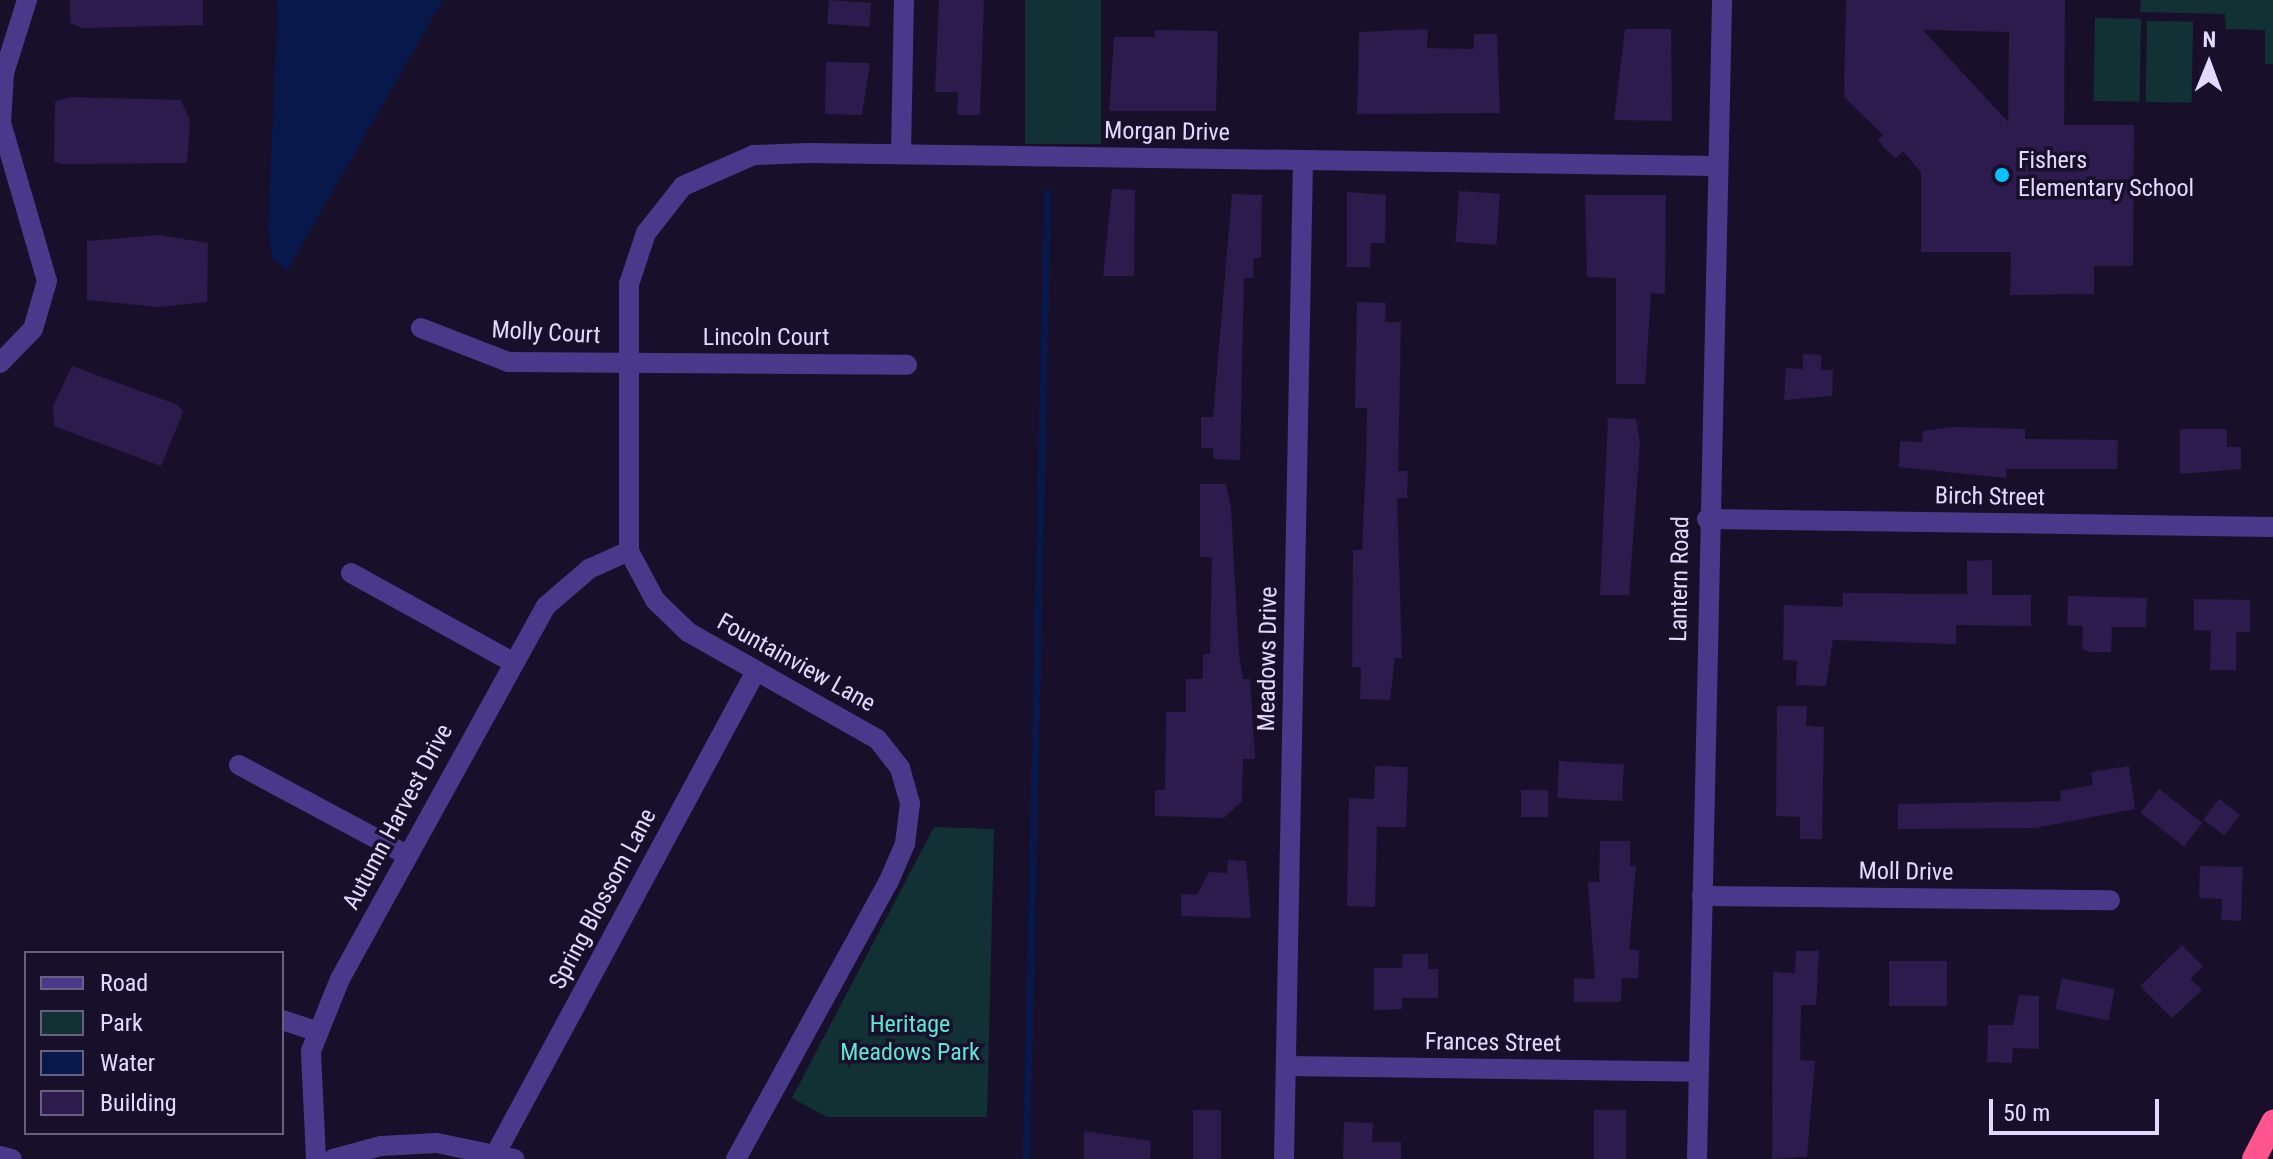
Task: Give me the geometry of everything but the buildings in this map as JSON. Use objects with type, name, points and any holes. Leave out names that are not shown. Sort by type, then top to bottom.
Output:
[{"type":"highway","points":[[2254,1159],[2273,1122]]},
{"type":"highway","points":[[2265,1159],[2273,1146]]},
{"type":"street","points":[[0,363],[33,329],[47,281],[1,123],[4,73],[27,0]]},
{"type":"street","points":[[901,153],[904,0]]},
{"type":"street","name":"Lantern Road","points":[[1697,1159],[1707,519],[1722,0]]},
{"type":"street","name":"Morgan Drive","points":[[646,233],[683,186],[718,166],[754,155],[901,153],[1717,166]]},
{"type":"street","name":"Meadows Drive","points":[[1284,1159],[1303,160]]},
{"type":"street","name":"Fountainview Lane","points":[[646,233],[629,284],[625,363],[629,551],[664,612],[756,671],[877,739],[900,768],[911,817],[888,883],[736,1159]]},
{"type":"street","name":"Molly Court","points":[[421,328],[493,359],[625,363]]},
{"type":"street","name":"Lincoln Court","points":[[625,363],[907,365]]},
{"type":"street","name":"Birch Street","points":[[1707,519],[2273,527]]},
{"type":"street","name":"Autumn Harvest Drive","points":[[316,1159],[308,1102],[316,1031],[512,662],[559,592],[629,551]]},
{"type":"street","points":[[351,573],[512,662]]},
{"type":"street","name":"Spring Blossom Lane","points":[[505,1156],[756,671]]},
{"type":"street","points":[[239,765],[407,855]]},
{"type":"street","name":"Moll Drive","points":[[1702,896],[2110,900]]},
{"type":"street","points":[[284,1021],[316,1031]]},
{"type":"street","name":"Frances Street","points":[[1286,1066],[1699,1072]]},
{"type":"street","points":[[333,1159],[406,1144],[505,1156]]},
{"type":"street","points":[[0,1156],[12,1159]]},
{"type":"green space","points":[[1025,0],[1101,0],[1101,144],[1025,144]]},
{"type":"green space","points":[[2141,0],[2273,0],[2273,64],[2265,64],[2265,30],[2226,29],[2225,14],[2140,12]]},
{"type":"green space","points":[[2095,18],[2141,19],[2140,102],[2094,101]]},
{"type":"green space","points":[[2147,21],[2193,22],[2192,103],[2146,102]]},
{"type":"green space","name":"Heritage Meadows Park","points":[[934,827],[994,829],[987,1117],[827,1117],[792,1098]]},
{"type":"water","points":[[278,0],[443,0],[287,271],[273,259],[268,230]]},
{"type":"waterway","points":[[1026,1159],[1047,193]]},
{"type":"place","name":"Fishers Elementary School","points":[[2002,175]]}]
